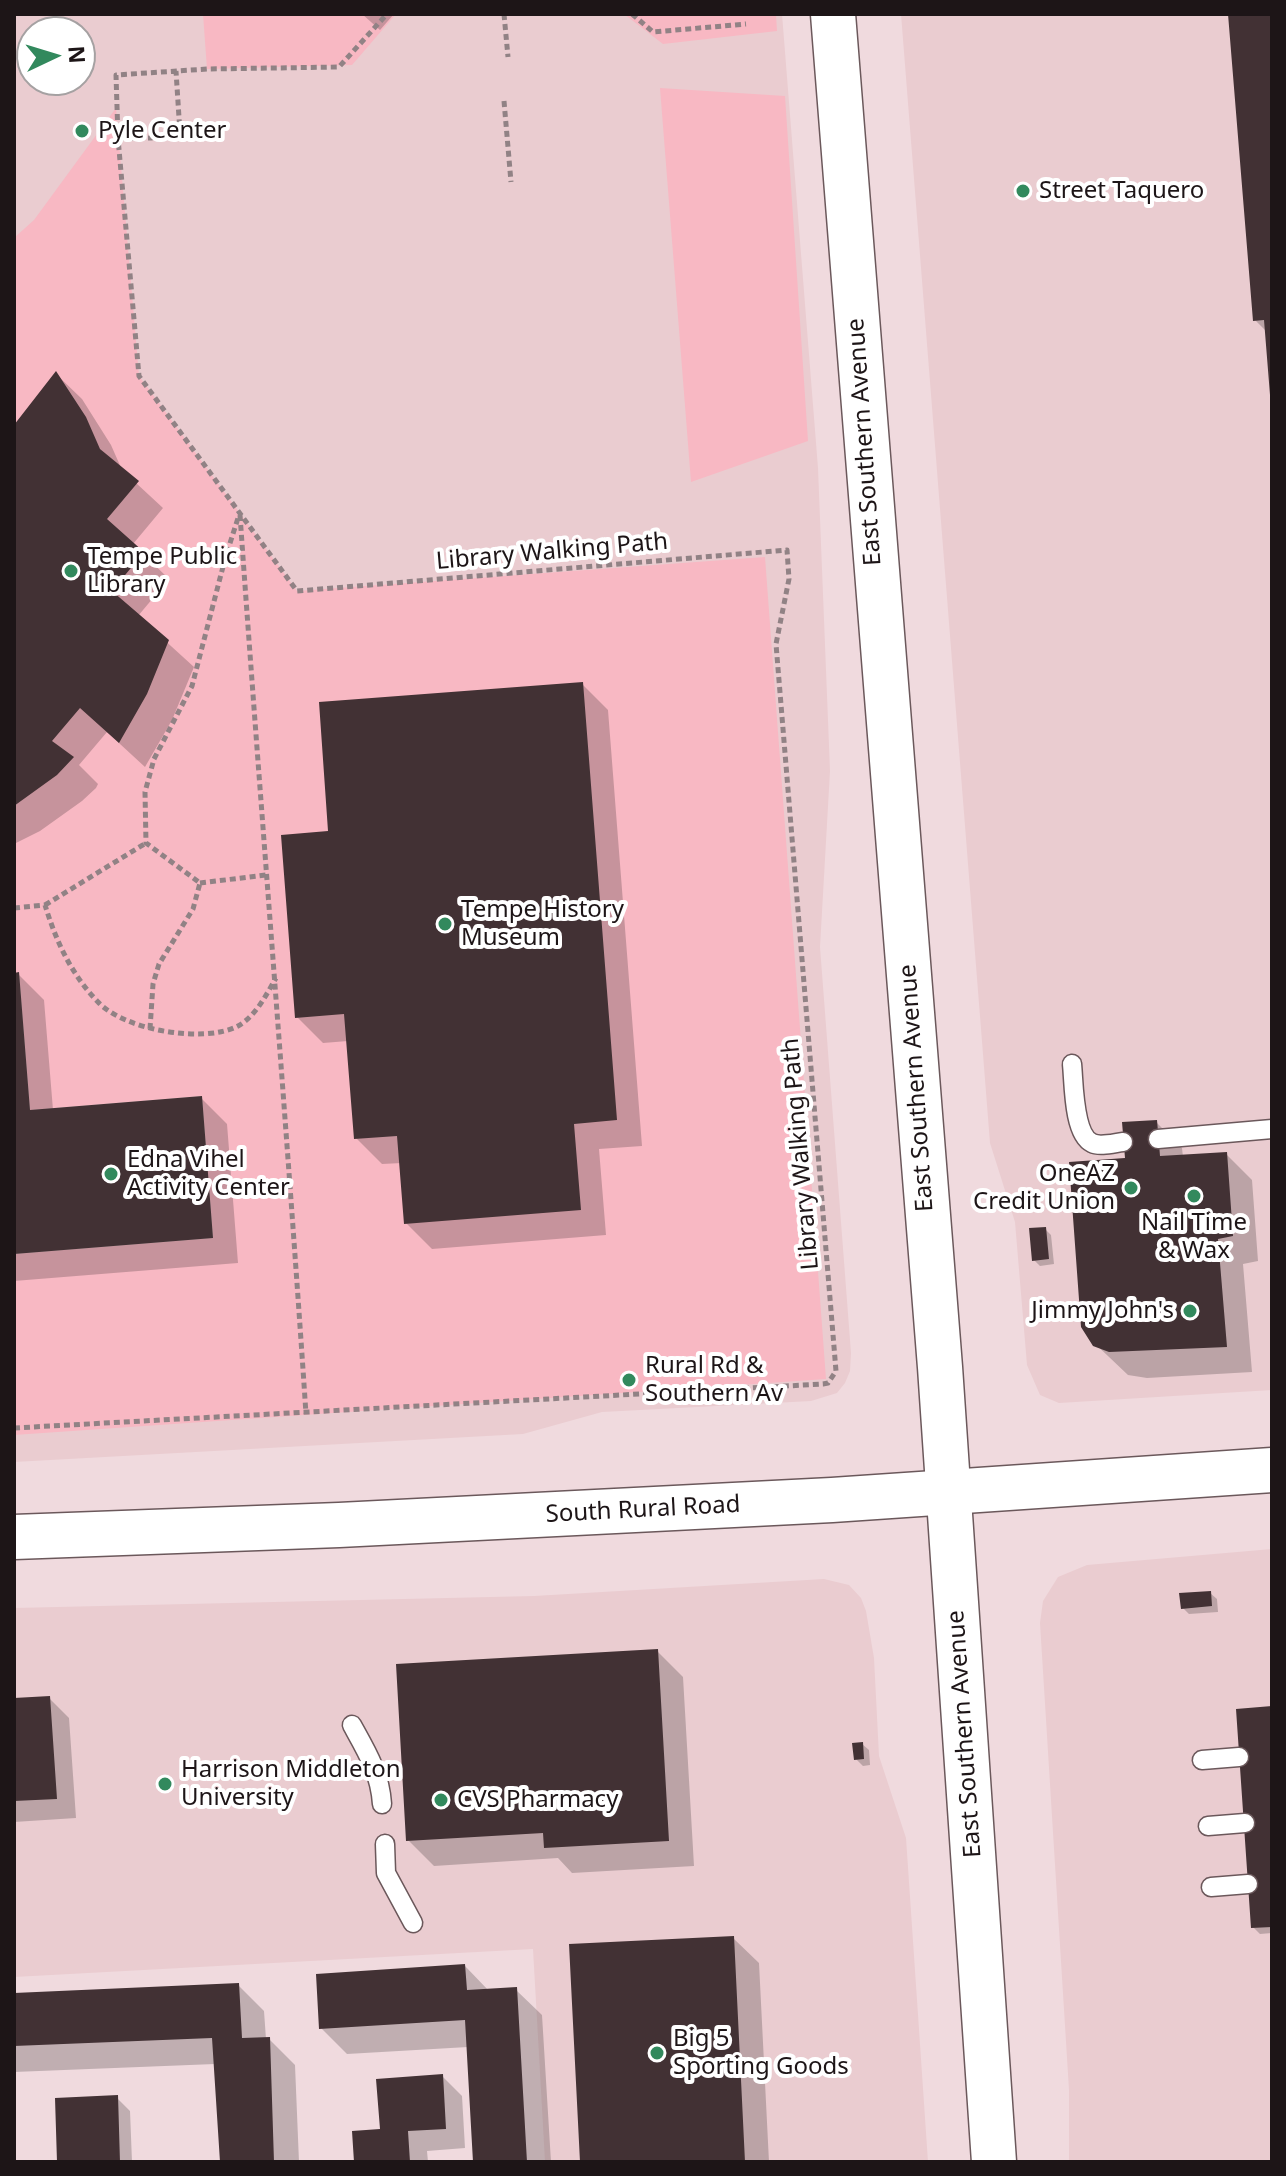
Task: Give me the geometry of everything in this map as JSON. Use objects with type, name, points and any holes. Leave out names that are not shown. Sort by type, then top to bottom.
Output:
[{"type":"main road","name":"East Southern Avenue","points":[[833,14],[949,1492],[994,2162]]},
{"type":"main road","name":"South Rural Road","points":[[14,1537],[339,1525],[949,1492],[1272,1470]]},
{"type":"lane","points":[[1072,1064],[1077,1117],[1082,1133],[1096,1144],[1123,1142]]},
{"type":"lane","points":[[1158,1139],[1272,1129]]},
{"type":"lane","points":[[352,1725],[375,1766],[382,1804]]},
{"type":"lane","points":[[1202,1760],[1239,1757]]},
{"type":"lane","points":[[1208,1826],[1245,1823]]},
{"type":"lane","points":[[385,1844],[386,1873],[413,1923]]},
{"type":"lane","points":[[1211,1887],[1248,1884]]},
{"type":"path","name":"Library Walking Path","points":[[306,1414],[823,1384],[828,1383],[836,1371],[776,644],[789,579],[787,550],[297,591],[139,376],[118,138],[116,75],[339,67],[387,14]]},
{"type":"path","points":[[504,14],[508,57]]},
{"type":"path","points":[[632,14],[653,32],[746,24]]},
{"type":"path","points":[[118,138],[151,138],[180,133],[176,71]]},
{"type":"path","points":[[504,101],[511,182]]},
{"type":"path","points":[[146,843],[145,792],[154,759],[192,686],[240,514]]},
{"type":"path","points":[[14,1428],[306,1414],[240,514]]},
{"type":"path","points":[[146,843],[200,883],[266,875]]},
{"type":"path","points":[[14,908],[45,905],[146,843]]},
{"type":"path","points":[[150,1029],[153,984],[159,964],[193,909],[200,883]]},
{"type":"path","points":[[45,905],[55,939],[77,977],[100,1005],[126,1021],[150,1029],[175,1033],[211,1032],[237,1026],[260,1005],[276,977]]},
{"type":"shaded area","points":[[14,14],[782,14],[818,468],[830,771],[820,947],[850,1371],[837,1393],[811,1401],[602,1412],[523,1434],[14,1462]]},
{"type":"shaded area","points":[[203,14],[396,14],[352,65],[207,69]]},
{"type":"shaded area","points":[[624,14],[776,14],[777,31],[663,44]]},
{"type":"shaded area","points":[[901,14],[1272,14],[1272,1390],[1059,1403],[1040,1395],[1027,1365],[1015,1222],[990,1143]]},
{"type":"shaded area","points":[[660,88],[785,96],[808,441],[691,482]]},
{"type":"shaded area","points":[[116,108],[139,376],[297,591],[765,557],[826,1379],[14,1435],[14,1254],[213,1238],[202,1096],[30,1110],[19,973],[14,973],[14,238],[34,220]]},
{"type":"shaded area","points":[[1272,1549],[1272,2162],[1069,2162],[1069,2090],[1040,1623],[1043,1601],[1058,1577],[1087,1565]]},
{"type":"shaded area","points":[[824,1579],[849,1585],[861,1598],[866,1611],[874,1658],[879,1756],[906,1838],[928,2162],[545,2162],[533,1949],[14,1977],[14,1608],[534,1596]]},
{"type":"building","points":[[1228,14],[1272,14],[1272,395],[1264,320],[1253,321]]},
{"type":"building","name":"Tempe Public Library","points":[[56,371],[86,417],[100,449],[139,481],[107,519],[144,552],[112,591],[169,640],[147,694],[119,743],[80,708],[52,741],[74,757],[57,775],[14,806],[14,425]]},
{"type":"building","name":"Tempe History Museum","points":[[583,682],[617,1120],[574,1124],[581,1210],[404,1224],[397,1136],[354,1139],[344,1014],[295,1018],[281,835],[328,831],[319,702]]},
{"type":"building","name":"Edna Vihel Activity Center","points":[[19,972],[30,1110],[202,1096],[213,1238],[14,1254],[14,973]]},
{"type":"building","points":[[1157,1120],[1160,1156],[1227,1152],[1233,1236],[1218,1239],[1227,1347],[1109,1352],[1093,1346],[1081,1327],[1069,1162],[1125,1158],[1122,1122]]},
{"type":"building","points":[[1046,1227],[1049,1259],[1032,1261],[1029,1228]]},
{"type":"building","points":[[1211,1591],[1212,1606],[1181,1609],[1179,1593]]},
{"type":"building","name":"CVS Pharmacy","points":[[658,1649],[669,1841],[544,1848],[543,1833],[406,1841],[396,1664]]},
{"type":"building","points":[[50,1696],[57,1799],[14,1801],[14,1698]]},
{"type":"building","points":[[1272,1706],[1272,1927],[1251,1928],[1236,1709]]},
{"type":"building","points":[[863,1742],[864,1759],[854,1760],[852,1743]]},
{"type":"building","name":"Big 5 Sporting Goods","points":[[734,1936],[745,2162],[580,2162],[569,1944]]},
{"type":"building","points":[[465,1964],[467,1990],[517,1987],[527,2162],[473,2162],[465,2020],[319,2029],[316,1974]]},
{"type":"building","points":[[239,1983],[242,2038],[270,2037],[274,2162],[220,2162],[212,2038],[14,2046],[14,1993]]},
{"type":"building","points":[[443,2074],[446,2129],[408,2131],[410,2162],[354,2162],[352,2131],[380,2129],[376,2079]]},
{"type":"building","points":[[118,2095],[120,2162],[57,2162],[55,2098]]},
{"type":"place","name":"Pyle Center","points":[[82,131]]},
{"type":"place","name":"Street Taquero","points":[[1023,191]]},
{"type":"place","name":"Tempe Public Library","points":[[71,571]]},
{"type":"place","name":"Tempe History Museum","points":[[445,924]]},
{"type":"place","name":"Edna Vihel Activity Center","points":[[111,1174]]},
{"type":"place","name":"OneAZ Credit Union","points":[[1131,1188]]},
{"type":"place","name":"Nail Time & Wax","points":[[1194,1196]]},
{"type":"place","name":"Jimmy John's","points":[[1190,1311]]},
{"type":"place","name":"Rural Rd & Southern Av","points":[[629,1380]]},
{"type":"place","name":"Harrison Middleton University","points":[[165,1784]]},
{"type":"place","name":"CVS Pharmacy","points":[[441,1800]]},
{"type":"place","name":"Big 5 Sporting Goods","points":[[657,2053]]}]
